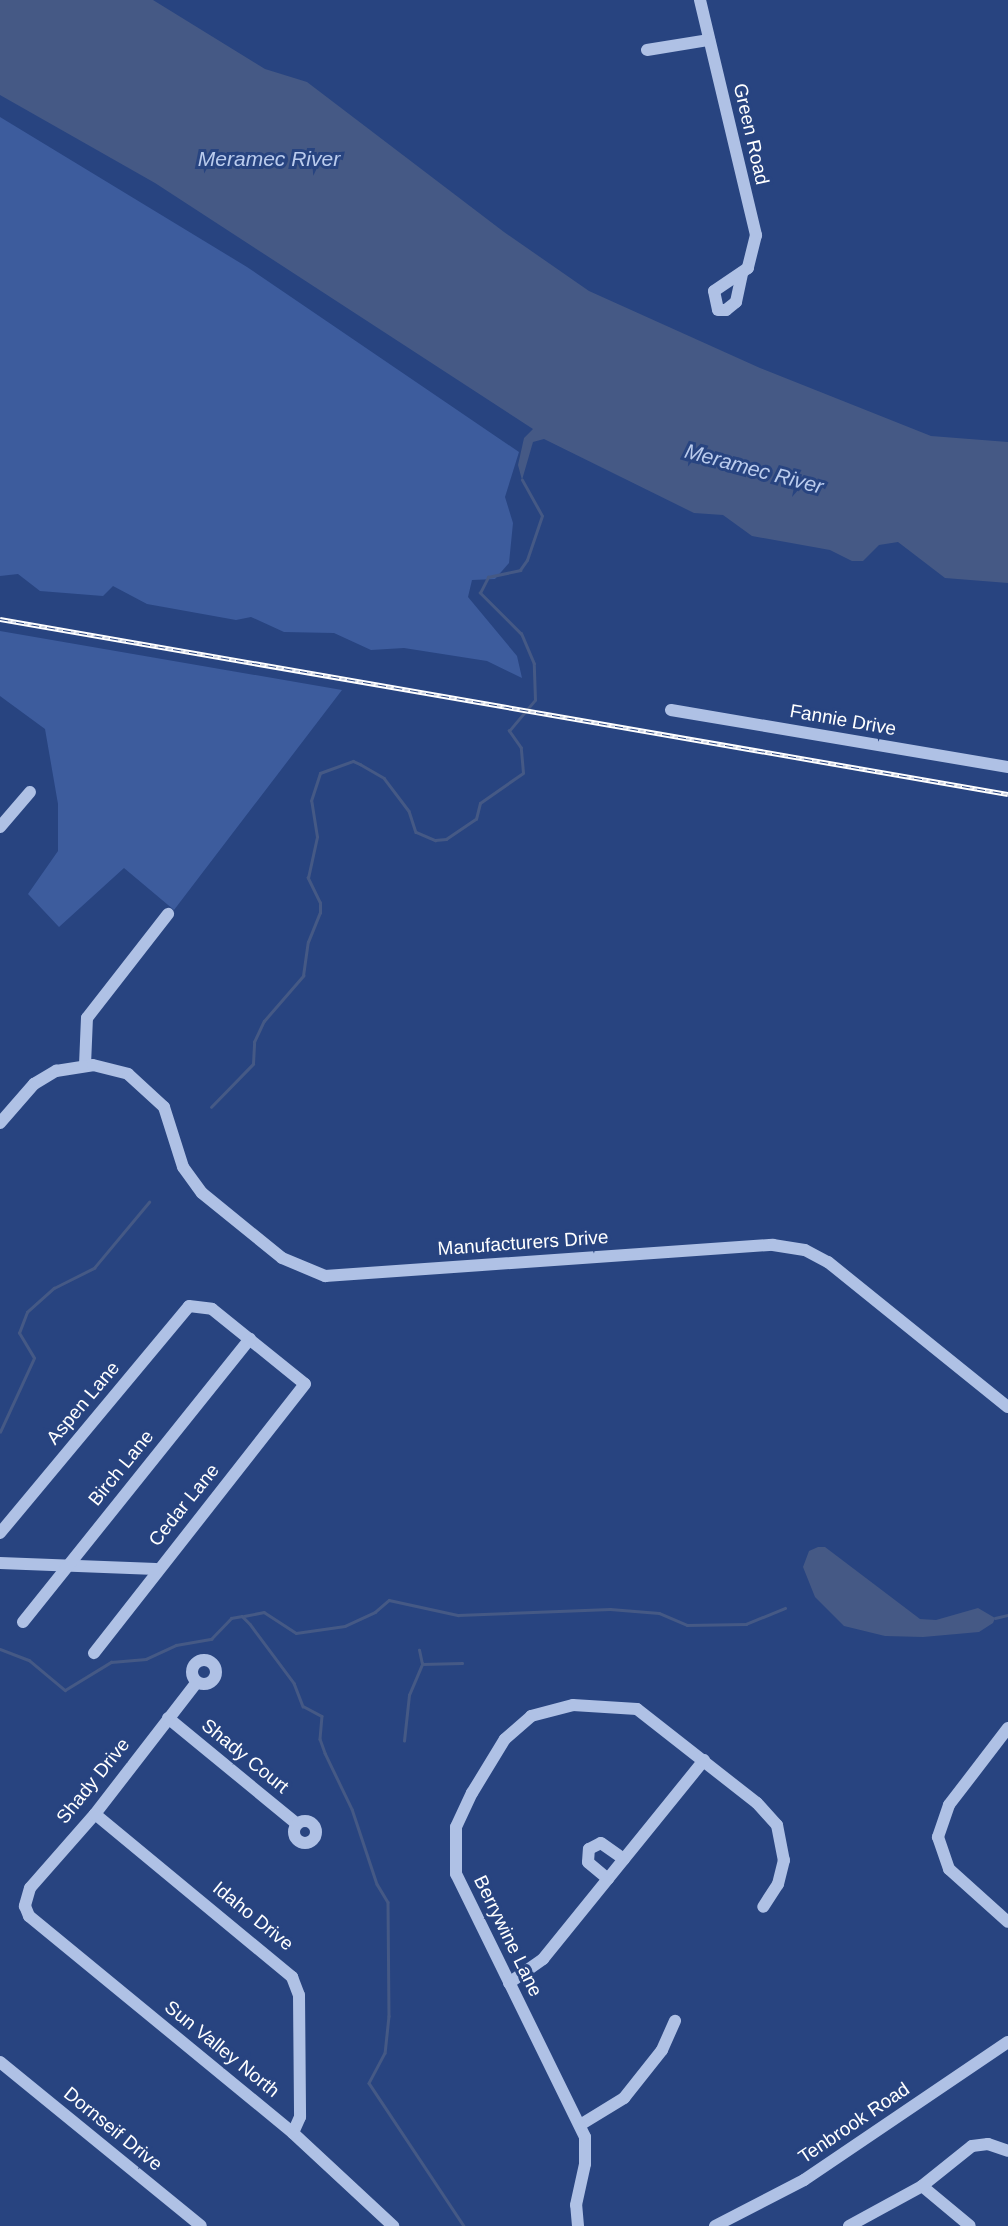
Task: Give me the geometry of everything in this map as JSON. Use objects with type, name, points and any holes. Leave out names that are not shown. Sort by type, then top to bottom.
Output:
[{"type":"street","name":"Green Road","points":[[699,0],[756,235],[755,249],[742,273]]},
{"type":"street","points":[[647,50],[709,40]]},
{"type":"street","name":"Fannie Drive","points":[[671,710],[1008,767]]},
{"type":"street","points":[[0,827],[30,792]]},
{"type":"street","points":[[0,1123],[41,1079],[85,1065],[87,1018],[168,914]]},
{"type":"street","name":"Manufacturers Drive","points":[[85,1065],[128,1074],[154,1094],[169,1117],[192,1181],[263,1244],[305,1271],[347,1282],[790,1246],[828,1262],[1008,1407]]},
{"type":"street","name":"Aspen Lane","points":[[0,1533],[188,1306],[200,1304],[250,1339]]},
{"type":"street","name":"Cedar Lane","points":[[94,1653],[156,1569],[305,1384],[250,1339]]},
{"type":"street","name":"Birch Lane","points":[[23,1622],[250,1339]]},
{"type":"street","points":[[0,1563],[156,1569]]},
{"type":"street","name":"Shady Drive","points":[[25,1906],[30,1888],[96,1814],[197,1682]]},
{"type":"street","name":"Berrywine Lane","points":[[578,2226],[576,2205],[586,2152],[580,2125],[462,1890],[453,1849],[463,1810],[513,1730],[549,1709],[628,1707],[648,1715],[765,1811],[782,1836],[782,1873],[763,1907]]},
{"type":"street","name":"Shady Court","points":[[168,1718],[297,1824]]},
{"type":"street","points":[[1008,1728],[952,1800],[941,1820],[937,1840],[941,1857],[952,1874],[1008,1922]]},
{"type":"street","points":[[509,1983],[543,1959],[704,1760]]},
{"type":"street","name":"Idaho Drive","points":[[96,1814],[292,1977],[299,1995],[300,2103],[299,2124],[293,2133]]},
{"type":"street","points":[[608,1879],[588,1862],[589,1849],[601,1843],[624,1859]]},
{"type":"street","name":"Sun Valley North","points":[[25,1906],[29,1916],[293,2133],[393,2226]]},
{"type":"street","points":[[580,2125],[624,2098],[662,2050],[675,2021]]},
{"type":"street","name":"Tenbrook Road","points":[[715,2226],[804,2180],[1008,2042]]},
{"type":"street","name":"Dornseif Drive","points":[[0,2062],[201,2226]]},
{"type":"street","points":[[849,2226],[922,2186],[972,2146],[1007,2148]]},
{"type":"street","points":[[922,2186],[970,2226]]},
{"type":"shaded area","points":[[0,117],[247,267],[519,452],[505,497],[513,523],[509,563],[495,579],[472,580],[468,597],[517,656],[522,678],[487,661],[404,648],[371,650],[334,633],[284,632],[251,617],[236,620],[147,604],[113,586],[103,596],[40,591],[18,574],[0,576]]},
{"type":"shaded area","points":[[0,631],[342,690],[174,910],[124,868],[59,927],[28,894],[58,851],[58,804],[45,729],[0,696]]},
{"type":"water","name":"Meramec River","points":[[0,0],[153,0],[265,69],[307,82],[504,232],[589,291],[760,368],[931,436],[1008,442],[1008,583],[945,578],[898,542],[879,545],[863,561],[852,561],[830,550],[752,536],[723,515],[694,513],[544,439],[533,442],[522,480],[518,465],[524,438],[533,429],[155,183],[0,95]]},
{"type":"water","points":[[825,1547],[920,1619],[936,1620],[978,1608],[995,1618],[993,1623],[979,1632],[923,1637],[885,1636],[844,1626],[815,1597],[803,1567],[809,1551]]},
{"type":"waterway","points":[[211,1107],[253,1064],[254,1042],[264,1021],[303,976],[308,942],[320,913],[320,903],[308,878],[317,837],[311,801],[320,773],[353,761],[360,764],[384,778],[409,811],[416,832],[435,840],[446,839],[476,819],[480,803],[523,773],[521,748],[509,731],[535,700],[534,664],[521,634],[480,593],[488,577],[520,570],[527,560],[542,516],[522,480]]},
{"type":"waterway","points":[[0,1432],[34,1358],[19,1333],[27,1312],[54,1288],[94,1268],[149,1202]]},
{"type":"waterway","points":[[244,1616],[264,1612],[296,1633],[345,1626],[375,1612],[389,1600],[458,1615],[610,1609],[659,1613],[687,1625],[746,1624],[785,1608]]},
{"type":"waterway","points":[[995,1618],[1008,1615]]},
{"type":"waterway","points":[[0,1649],[29,1660],[65,1690],[111,1662],[146,1659],[176,1645],[211,1639],[231,1618],[242,1616],[250,1624],[294,1683],[303,1706],[322,1716],[320,1739],[352,1809],[377,1884],[388,1902],[389,2016],[385,2053],[369,2083],[464,2226]]},
{"type":"waterway","points":[[404,1741],[409,1695],[422,1664],[419,1650]]},
{"type":"waterway","points":[[422,1664],[462,1663]]},
{"type":"railway","points":[[0,619],[1008,794]]}]
